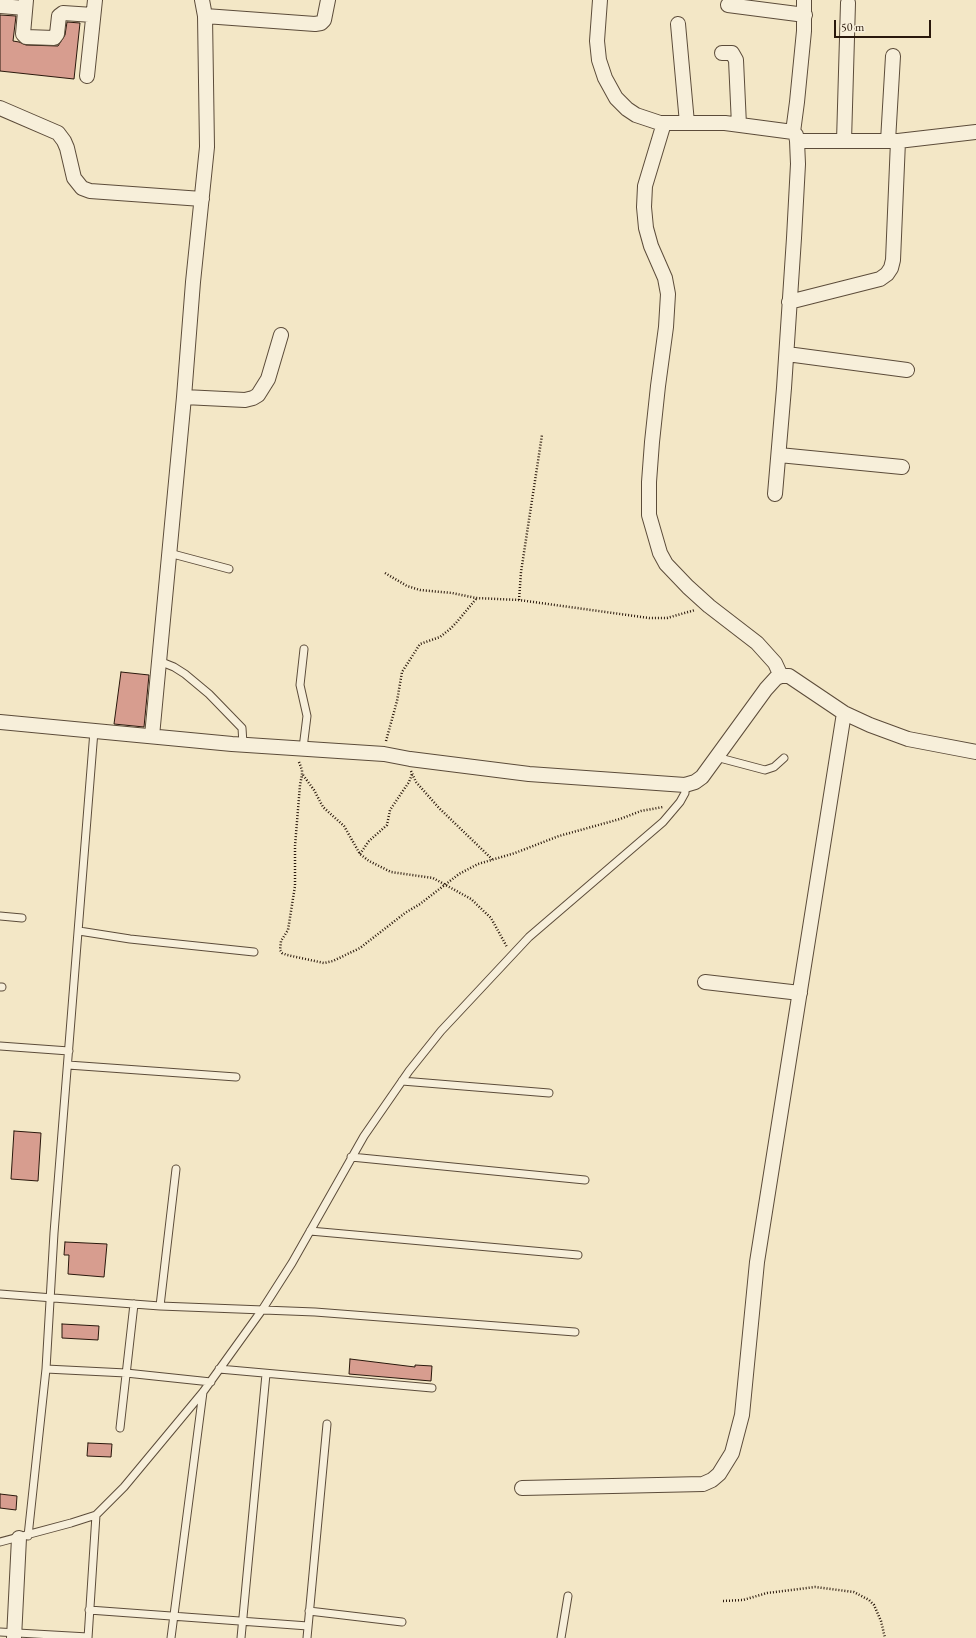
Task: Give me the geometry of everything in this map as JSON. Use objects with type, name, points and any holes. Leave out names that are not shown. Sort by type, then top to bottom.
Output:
[{"type":"street","points":[[87,76],[95,0]]},
{"type":"street","points":[[152,736],[184,397],[193,282],[207,147],[205,16],[202,0]]},
{"type":"street","points":[[205,16],[315,24],[321,23],[324,20],[328,0]]},
{"type":"street","points":[[600,0],[597,41],[599,60],[605,78],[616,98],[627,109],[649,120],[664,123],[725,123],[795,137],[844,141],[893,141],[976,132]]},
{"type":"street","points":[[775,494],[787,354],[797,186],[795,137],[805,15],[804,0]]},
{"type":"street","points":[[844,141],[848,3]]},
{"type":"street","points":[[0,6],[25,4],[23,34],[26,37],[54,38],[57,34],[59,16],[63,13],[93,15]]},
{"type":"street","points":[[728,5],[805,15]]},
{"type":"street","points":[[678,24],[687,123]]},
{"type":"street","points":[[722,53],[732,53],[736,60],[739,125]]},
{"type":"street","points":[[789,302],[880,278],[887,274],[891,268],[893,260],[893,56]]},
{"type":"street","points":[[0,108],[58,133],[64,140],[67,148],[74,178],[82,188],[90,191],[202,199]]},
{"type":"street","points":[[664,123],[645,186],[644,207],[646,228],[651,246],[665,278],[668,294],[666,327],[658,386],[649,482],[649,515],[660,553],[666,564],[709,606],[757,643],[775,663],[781,676]]},
{"type":"street","points":[[184,397],[245,400],[258,395],[268,379],[280,334]]},
{"type":"street","points":[[787,354],[907,370]]},
{"type":"street","points":[[779,455],[902,467]]},
{"type":"street","points":[[0,722],[243,744],[384,754],[410,759],[529,774],[685,785],[695,782],[702,777],[766,689],[776,678],[781,676],[789,676],[844,713],[870,725],[908,739],[976,752]]},
{"type":"street","points":[[522,1488],[703,1484],[712,1480],[724,1467],[732,1453],[742,1415],[756,1262],[844,713]]},
{"type":"street","points":[[705,982],[800,993]]},
{"type":"street","points":[[9,1634],[24,1537]]},
{"type":"lane","points":[[169,553],[229,569]]},
{"type":"lane","points":[[298,747],[307,716],[300,685],[304,649]]},
{"type":"lane","points":[[158,661],[174,667],[185,674],[225,710],[242,728],[244,735],[243,744]]},
{"type":"lane","points":[[24,1537],[46,1369],[50,1299],[94,731]]},
{"type":"lane","points":[[716,757],[765,770],[774,767],[784,758]]},
{"type":"lane","points":[[0,1542],[24,1537],[96,1515],[124,1487],[211,1382],[262,1310],[292,1263],[364,1136],[402,1081],[441,1031],[544,923],[663,822],[680,802],[685,792],[685,785]]},
{"type":"lane","points":[[0,916],[22,918]]},
{"type":"lane","points":[[79,930],[130,939],[254,952]]},
{"type":"lane","points":[[0,1046],[69,1051]]},
{"type":"lane","points":[[68,1065],[236,1077]]},
{"type":"lane","points":[[402,1081],[548,1093]]},
{"type":"lane","points":[[351,1157],[585,1180]]},
{"type":"lane","points":[[160,1306],[176,1168]]},
{"type":"lane","points":[[310,1231],[578,1255]]},
{"type":"lane","points":[[0,1294],[50,1299],[160,1306],[315,1312],[575,1332]]},
{"type":"lane","points":[[120,1428],[134,1304]]},
{"type":"lane","points":[[46,1369],[126,1373],[211,1382]]},
{"type":"lane","points":[[219,1369],[432,1388]]},
{"type":"lane","points":[[241,1638],[266,1374]]},
{"type":"lane","points":[[171,1638],[203,1392]]},
{"type":"lane","points":[[307,1638],[327,1424]]},
{"type":"lane","points":[[9,1634],[88,1638],[96,1515]]},
{"type":"lane","points":[[561,1638],[568,1596]]},
{"type":"lane","points":[[90,1610],[308,1626]]},
{"type":"lane","points":[[309,1610],[402,1622]]},
{"type":"path","points":[[519,600],[521,572],[542,435]]},
{"type":"path","points":[[385,573],[407,586],[420,590],[452,593],[476,598],[519,600],[649,618],[667,618],[709,606]]},
{"type":"path","points":[[384,754],[402,672],[420,644],[440,637],[450,629],[476,598]]},
{"type":"path","points":[[298,747],[302,775],[295,846],[295,886],[288,930],[281,941],[280,950],[282,953],[324,963],[333,962],[346,956],[370,941],[405,913],[420,904],[446,884],[478,864],[494,860],[559,836],[620,819],[641,811],[673,805],[680,802]]},
{"type":"path","points":[[410,759],[412,773],[416,782],[432,798],[439,808],[494,860]]},
{"type":"path","points":[[360,854],[369,841],[387,825],[390,810],[412,773]]},
{"type":"path","points":[[302,775],[314,790],[323,806],[344,826],[360,854],[369,861],[392,872],[432,878],[472,899],[491,918],[511,956]]},
{"type":"path","points":[[723,1601],[743,1600],[767,1593],[815,1587],[854,1592],[870,1600],[874,1605],[881,1621],[884,1638]]},
{"type":"building","points":[[0,15],[16,16],[13,41],[26,45],[58,46],[65,35],[67,22],[80,23],[74,79],[0,71]]},
{"type":"building","points":[[121,672],[149,675],[144,727],[114,724]]},
{"type":"building","points":[[14,1131],[41,1133],[38,1181],[11,1179]]},
{"type":"building","points":[[65,1242],[107,1244],[104,1277],[68,1274],[69,1255],[64,1255]]},
{"type":"building","points":[[62,1324],[99,1326],[98,1340],[62,1338]]},
{"type":"building","points":[[350,1359],[415,1367],[415,1365],[432,1366],[431,1381],[349,1374]]},
{"type":"building","points":[[88,1443],[112,1444],[111,1457],[87,1456]]},
{"type":"building","points":[[0,1494],[17,1496],[16,1510],[0,1508]]}]
